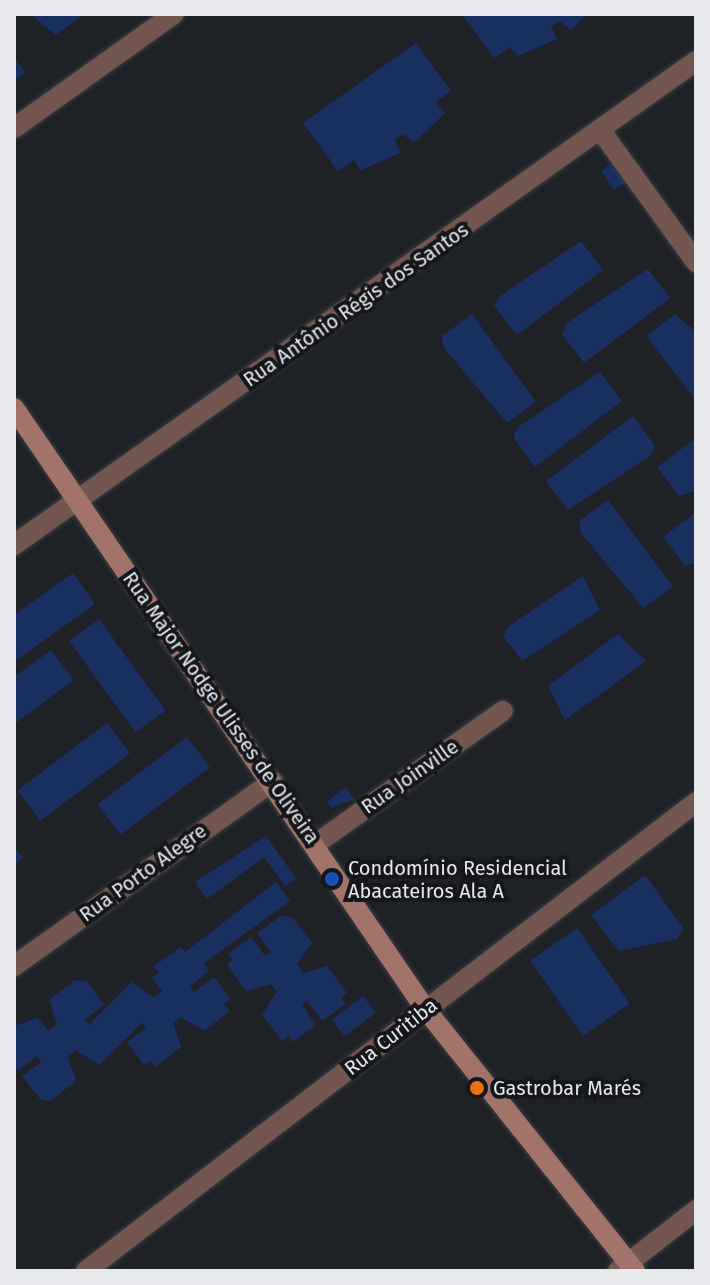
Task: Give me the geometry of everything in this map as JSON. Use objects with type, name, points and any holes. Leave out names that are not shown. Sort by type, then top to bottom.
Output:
[{"type":"main road","name":"Rua Major Nodge Ulisses de Oliveira","points":[[14,408],[75,502],[317,843],[426,1010],[627,1268]]},
{"type":"street","points":[[14,128],[174,14]]},
{"type":"street","name":"Rua Antônio Régis dos Santos","points":[[14,545],[696,61]]},
{"type":"street","points":[[601,131],[696,262]]},
{"type":"street","name":"Rua Joinville","points":[[317,843],[503,711]]},
{"type":"street","name":"Rua Porto Alegre","points":[[14,966],[273,781]]},
{"type":"street","name":"Rua Curitiba","points":[[86,1271],[696,802]]},
{"type":"street","points":[[627,1268],[696,1210]]},
{"type":"building","points":[[30,14],[84,14],[56,35]]},
{"type":"building","points":[[462,14],[587,14],[571,30],[559,21],[551,26],[557,39],[518,56],[510,47],[494,58]]},
{"type":"building","points":[[416,43],[451,91],[436,102],[445,113],[414,143],[403,134],[395,140],[400,153],[361,170],[354,160],[338,171],[303,123]]},
{"type":"building","points":[[14,57],[25,73],[14,81]]},
{"type":"building","points":[[612,163],[629,179],[614,190],[601,171]]},
{"type":"building","points":[[581,241],[603,270],[517,335],[494,306],[500,296]]},
{"type":"building","points":[[648,269],[670,298],[584,363],[562,334],[567,323]]},
{"type":"building","points":[[472,314],[536,402],[507,423],[444,348],[442,336]]},
{"type":"building","points":[[675,314],[696,332],[696,400],[646,336]]},
{"type":"building","points":[[600,372],[622,401],[535,467],[513,437],[518,427]]},
{"type":"building","points":[[633,416],[655,446],[650,456],[568,510],[546,481]]},
{"type":"building","points":[[696,438],[696,491],[679,496],[657,467]]},
{"type":"building","points":[[608,500],[673,587],[643,608],[581,533],[579,521]]},
{"type":"building","points":[[696,512],[696,563],[685,566],[663,537]]},
{"type":"building","points":[[73,573],[95,604],[14,662],[14,615]]},
{"type":"building","points":[[583,576],[600,610],[522,661],[503,636],[509,626]]},
{"type":"building","points":[[99,619],[165,710],[135,732],[69,641]]},
{"type":"building","points":[[618,634],[646,661],[565,720],[548,686]]},
{"type":"building","points":[[51,650],[74,680],[14,724],[14,677]]},
{"type":"building","points":[[107,723],[130,753],[40,821],[18,790]]},
{"type":"building","points":[[187,737],[210,767],[120,835],[98,804]]},
{"type":"building","points":[[345,787],[355,799],[331,808],[327,802]]},
{"type":"building","points":[[266,836],[296,878],[285,886],[264,857],[207,899],[195,882]]},
{"type":"building","points":[[14,846],[23,858],[14,865]]},
{"type":"building","points":[[645,875],[684,929],[677,939],[619,951],[591,915]]},
{"type":"building","points":[[276,882],[290,901],[204,963],[209,971],[190,986],[194,992],[214,977],[231,999],[224,1004],[230,1011],[204,1031],[181,1017],[173,1023],[181,1047],[155,1067],[150,1061],[144,1065],[127,1042],[146,1028],[142,1023],[99,1065],[76,1050],[68,1057],[76,1081],[50,1101],[40,1099],[22,1076],[41,1062],[37,1056],[18,1071],[14,1066],[14,1026],[38,1018],[48,1031],[57,1024],[49,1000],[75,980],[87,981],[104,1005],[85,1020],[89,1025],[132,982],[153,997],[162,991],[152,978],[159,973],[154,966],[181,947],[185,952]]},
{"type":"building","points":[[281,916],[292,917],[312,943],[297,964],[303,973],[327,966],[347,993],[341,997],[346,1004],[322,1021],[307,1001],[302,1005],[316,1025],[293,1042],[289,1036],[282,1041],[262,1014],[277,992],[271,984],[246,991],[227,965],[233,960],[228,954],[251,937],[265,956],[271,952],[257,933]]},
{"type":"building","points":[[577,928],[630,1003],[583,1036],[530,961]]},
{"type":"building","points":[[363,996],[376,1013],[344,1036],[332,1019]]},
{"type":"place","name":"Condomínio Residencial Abacateiros Ala A","points":[[332,879]]},
{"type":"place","name":"Gastrobar Marés","points":[[477,1088]]}]
